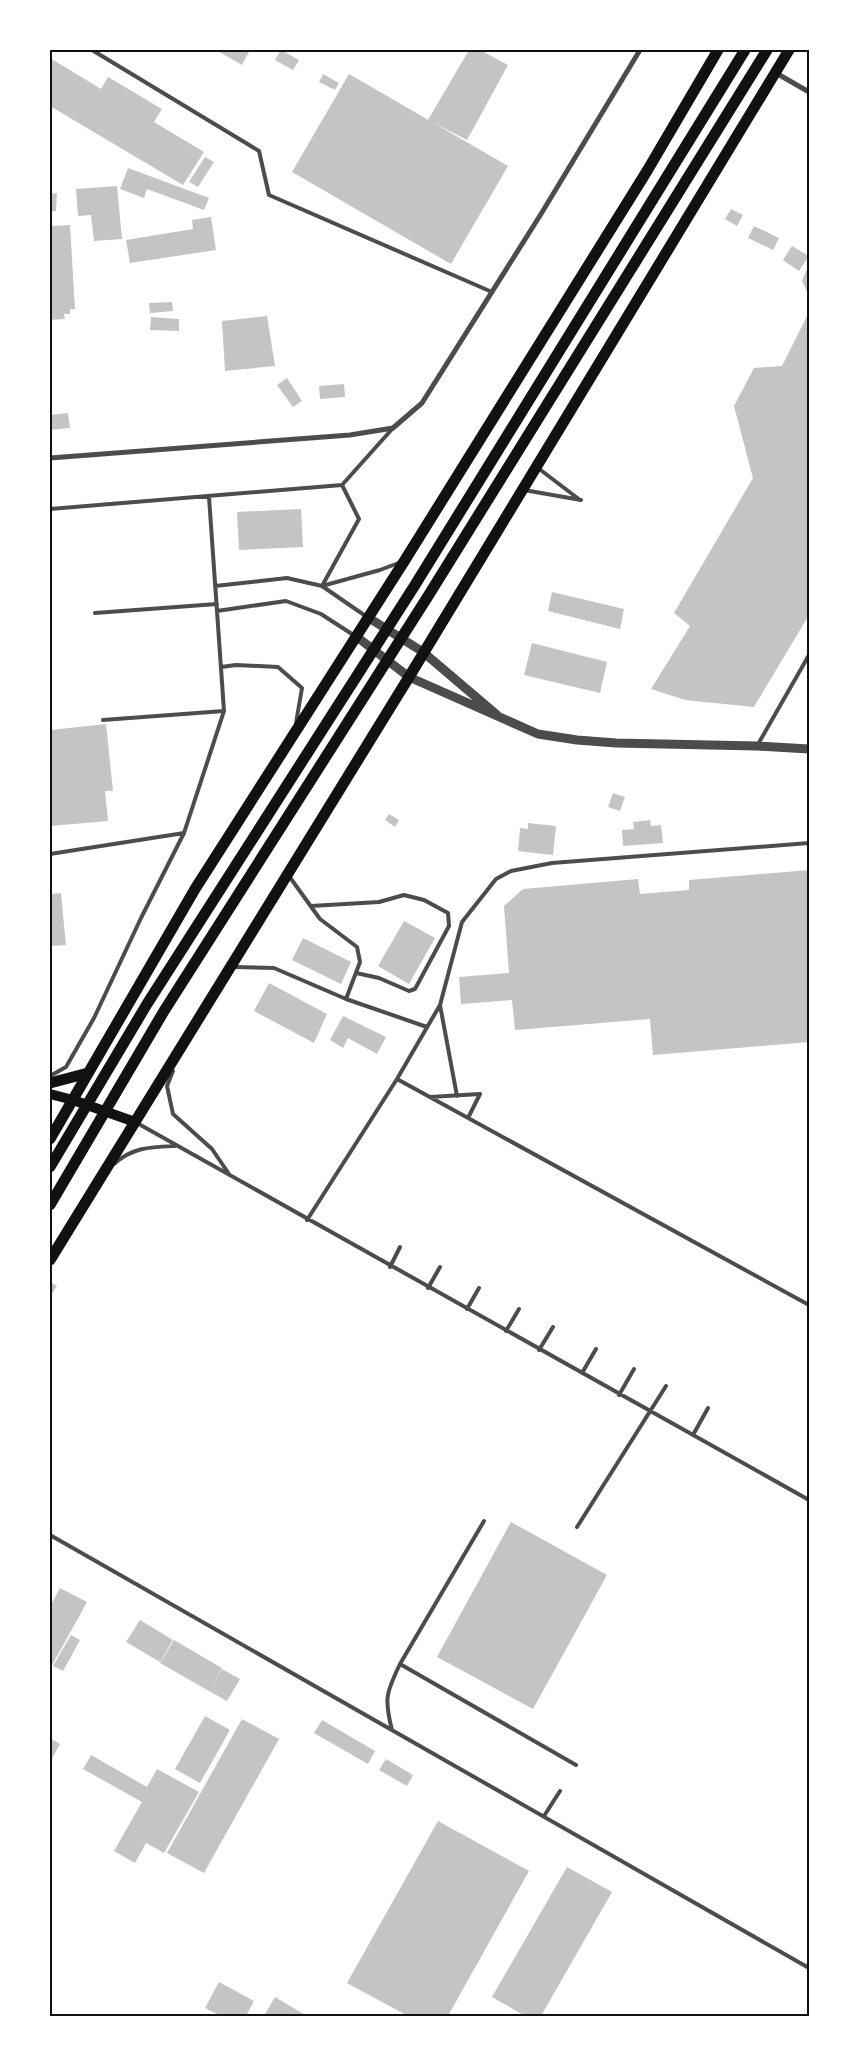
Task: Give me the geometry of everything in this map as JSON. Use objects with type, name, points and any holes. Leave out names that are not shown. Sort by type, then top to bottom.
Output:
[{"type":"main road","points":[[50,1139],[195,889],[369,618],[647,171],[718,50]]},
{"type":"main road","points":[[50,1167],[147,1004],[328,718],[415,585],[745,50]]},
{"type":"main road","points":[[51,1204],[164,1011],[344,731],[767,50]]},
{"type":"main road","points":[[50,1260],[409,678],[789,50]]},
{"type":"main road","points":[[50,1083],[88,1073]]},
{"type":"main road","points":[[50,1094],[73,1100],[134,1122]]},
{"type":"street","points":[[50,458],[350,435],[393,428],[422,403],[541,214],[640,50]]},
{"type":"street","points":[[775,73],[809,92]]},
{"type":"street","points":[[369,618],[424,652],[503,720]]},
{"type":"street","points":[[357,637],[409,678],[538,734],[616,743],[809,749]]},
{"type":"lane","points":[[92,50],[259,151],[269,195],[492,292]]},
{"type":"lane","points":[[50,509],[342,485],[393,428]]},
{"type":"lane","points":[[522,490],[581,500],[536,467]]},
{"type":"lane","points":[[322,586],[359,519],[342,485]]},
{"type":"lane","points":[[50,1076],[66,1067],[94,1018],[184,833],[224,711],[209,497]]},
{"type":"lane","points":[[322,586],[380,570],[405,560]]},
{"type":"lane","points":[[215,586],[287,578],[322,586],[369,618]]},
{"type":"lane","points":[[217,611],[286,601],[321,614],[357,637]]},
{"type":"lane","points":[[95,613],[217,604]]},
{"type":"lane","points":[[757,746],[809,655]]},
{"type":"lane","points":[[221,667],[236,665],[278,667],[302,688],[294,735]]},
{"type":"lane","points":[[103,720],[224,711]]},
{"type":"lane","points":[[50,854],[184,833]]},
{"type":"lane","points":[[307,1220],[397,1079],[440,1004],[462,922],[496,879],[511,872],[552,864],[809,843]]},
{"type":"lane","points":[[287,874],[320,919],[357,947],[360,962],[346,999]]},
{"type":"lane","points":[[311,906],[379,902],[404,895],[424,900],[448,913],[450,926],[415,990],[409,990],[378,978],[356,973]]},
{"type":"lane","points":[[230,967],[274,968],[346,999],[427,1027]]},
{"type":"lane","points":[[440,1004],[457,1096]]},
{"type":"lane","points":[[182,1045],[167,1086],[173,1114],[212,1148],[230,1176]]},
{"type":"lane","points":[[397,1079],[809,1305]]},
{"type":"lane","points":[[430,1098],[480,1094],[468,1118]]},
{"type":"lane","points":[[134,1122],[809,1500]]},
{"type":"lane","points":[[101,1175],[121,1158],[145,1147],[177,1146]]},
{"type":"lane","points":[[390,1266],[400,1246]]},
{"type":"lane","points":[[428,1288],[440,1267]]},
{"type":"lane","points":[[466,1309],[479,1288]]},
{"type":"lane","points":[[506,1332],[519,1309]]},
{"type":"lane","points":[[540,1350],[553,1327]]},
{"type":"lane","points":[[582,1373],[596,1349]]},
{"type":"lane","points":[[619,1394],[634,1369]]},
{"type":"lane","points":[[577,1527],[666,1386]]},
{"type":"lane","points":[[692,1435],[708,1408]]},
{"type":"lane","points":[[392,1730],[387,1708],[390,1685],[400,1664],[484,1521]]},
{"type":"lane","points":[[50,1535],[809,1968]]},
{"type":"lane","points":[[400,1664],[576,1766]]},
{"type":"lane","points":[[544,1816],[560,1790]]},
{"type":"building","points":[[216,50],[250,50],[242,65]]},
{"type":"building","points":[[281,50],[299,60],[293,70],[275,60]]},
{"type":"building","points":[[469,50],[480,50],[508,65],[467,140],[428,120]]},
{"type":"building","points":[[50,58],[101,89],[108,77],[162,109],[154,122],[204,152],[183,185],[50,106]]},
{"type":"building","points":[[323,74],[339,83],[335,90],[319,82]]},
{"type":"building","points":[[349,74],[508,166],[451,264],[292,172]]},
{"type":"building","points":[[205,157],[214,162],[198,187],[189,182]]},
{"type":"building","points":[[128,168],[209,198],[204,210],[147,189],[144,198],[120,189]]},
{"type":"building","points":[[117,186],[122,239],[94,241],[91,215],[78,216],[76,189]]},
{"type":"building","points":[[57,193],[56,211],[50,211],[50,194]]},
{"type":"building","points":[[731,209],[743,215],[737,226],[725,219]]},
{"type":"building","points":[[211,217],[216,250],[130,263],[126,240],[193,229],[192,220]]},
{"type":"building","points":[[70,225],[75,309],[70,309],[70,314],[64,314],[65,319],[50,320],[50,226]]},
{"type":"building","points":[[754,226],[779,238],[773,250],[748,238]]},
{"type":"building","points":[[792,246],[809,256],[799,271],[783,260]]},
{"type":"building","points":[[809,264],[809,296],[802,281]]},
{"type":"building","points":[[172,302],[173,311],[150,313],[149,303]]},
{"type":"building","points":[[809,312],[809,615],[754,707],[685,700],[651,689],[690,626],[674,613],[753,478],[734,406],[754,368],[782,366]]},
{"type":"building","points":[[267,316],[275,366],[225,371],[222,321]]},
{"type":"building","points":[[151,317],[179,319],[179,331],[150,330]]},
{"type":"building","points":[[287,378],[302,401],[293,407],[277,385]]},
{"type":"building","points":[[344,384],[345,397],[320,399],[319,386]]},
{"type":"building","points":[[68,413],[70,428],[50,430],[50,415]]},
{"type":"building","points":[[301,509],[303,547],[239,550],[237,512]]},
{"type":"building","points":[[552,592],[624,609],[620,629],[548,611]]},
{"type":"building","points":[[532,643],[607,662],[600,693],[524,675]]},
{"type":"building","points":[[106,724],[113,791],[105,791],[108,821],[50,826],[50,730]]},
{"type":"building","points":[[613,793],[625,797],[620,811],[608,807]]},
{"type":"building","points":[[389,814],[399,820],[395,827],[385,820]]},
{"type":"building","points":[[650,820],[651,826],[661,825],[663,843],[623,846],[622,830],[634,829],[633,822]]},
{"type":"building","points":[[528,823],[556,826],[553,855],[518,851],[520,828],[528,829]]},
{"type":"building","points":[[809,870],[809,1042],[653,1055],[650,1019],[515,1030],[512,1000],[461,1004],[459,977],[509,973],[504,906],[523,889],[638,879],[640,894],[689,890],[689,880]]},
{"type":"building","points":[[61,893],[66,945],[50,946],[50,894]]},
{"type":"building","points":[[404,921],[435,938],[409,984],[378,966]]},
{"type":"building","points":[[303,938],[351,962],[341,984],[292,960]]},
{"type":"building","points":[[269,983],[327,1014],[314,1043],[254,1011]]},
{"type":"building","points":[[343,1016],[386,1037],[377,1054],[348,1038],[343,1048],[330,1040]]},
{"type":"building","points":[[50,1282],[57,1286],[50,1297]]},
{"type":"building","points":[[511,1522],[607,1575],[533,1709],[437,1657]]},
{"type":"building","points":[[60,1588],[87,1602],[50,1669],[50,1607]]},
{"type":"building","points":[[140,1620],[173,1640],[160,1662],[126,1642]]},
{"type":"building","points":[[71,1635],[80,1640],[63,1671],[53,1666]]},
{"type":"building","points":[[174,1640],[222,1668],[209,1691],[160,1663]]},
{"type":"building","points":[[222,1669],[240,1679],[227,1701],[209,1691]]},
{"type":"building","points":[[205,1716],[230,1730],[200,1783],[175,1769]]},
{"type":"building","points":[[242,1719],[279,1739],[204,1873],[167,1853]]},
{"type":"building","points":[[322,1720],[375,1751],[368,1764],[314,1733]]},
{"type":"building","points":[[50,1738],[60,1744],[50,1762]]},
{"type":"building","points":[[91,1755],[147,1787],[157,1769],[199,1792],[164,1853],[146,1843],[135,1863],[114,1851],[142,1802],[83,1769]]},
{"type":"building","points":[[386,1759],[413,1775],[407,1786],[379,1770]]},
{"type":"building","points":[[438,1821],[529,1871],[448,2016],[408,2016],[347,1983]]},
{"type":"building","points":[[567,1867],[612,1892],[541,2016],[525,2016],[492,1997]]},
{"type":"building","points":[[219,1982],[254,2001],[246,2016],[221,2016],[205,2008]]},
{"type":"building","points":[[275,1997],[307,2016],[264,2016]]}]
